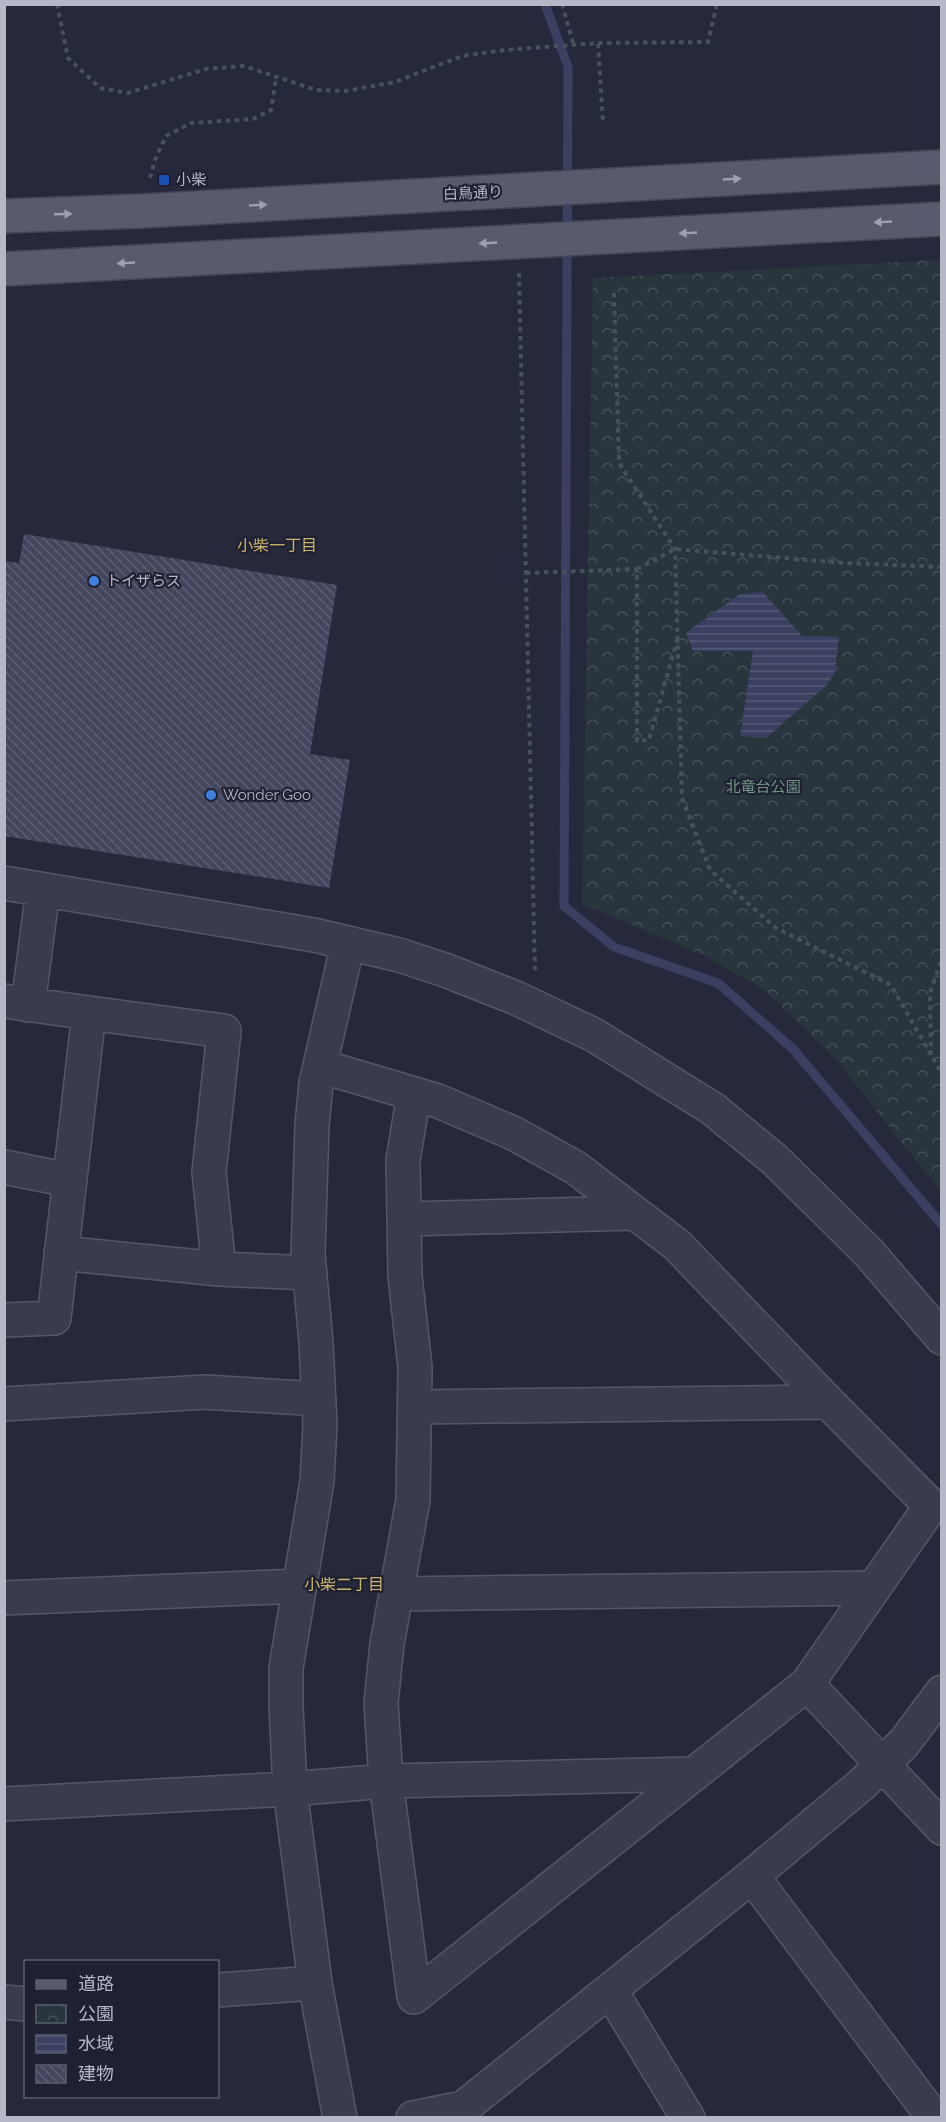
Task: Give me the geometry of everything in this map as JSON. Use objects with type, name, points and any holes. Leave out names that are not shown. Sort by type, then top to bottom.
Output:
[{"type":"main road","name":"白鳥通り","points":[[4,216],[142,211],[942,167]]},
{"type":"main road","points":[[4,268],[942,219]]},
{"type":"street","points":[[4,884],[314,935],[399,955],[444,970],[594,1035],[713,1109],[775,1161],[869,1253],[942,1338]]},
{"type":"street","points":[[43,890],[16,1003],[224,1031],[209,1172],[219,1269]]},
{"type":"street","points":[[340,2118],[315,1983],[290,1788],[286,1668],[317,1481],[319,1400],[308,1254],[312,1125],[320,1066],[348,943]]},
{"type":"street","points":[[4,1320],[54,1318],[89,1013]]},
{"type":"street","points":[[320,1066],[438,1101],[513,1133],[576,1168],[677,1245],[931,1506],[807,1684],[414,1997],[386,1781],[381,1703],[387,1644],[413,1500],[415,1367],[405,1276],[403,1160],[414,1094]]},
{"type":"street","points":[[4,1167],[69,1180]]},
{"type":"street","points":[[404,1219],[635,1213]]},
{"type":"street","points":[[61,1253],[219,1269],[310,1273]]},
{"type":"street","points":[[4,1404],[205,1392],[319,1400]]},
{"type":"street","points":[[415,1407],[828,1402]]},
{"type":"street","points":[[4,1598],[300,1586]]},
{"type":"street","points":[[396,1594],[874,1588]]},
{"type":"street","points":[[807,1684],[942,1828]]},
{"type":"street","points":[[413,2118],[466,2113],[610,1990],[861,1785],[903,1743],[942,1692]]},
{"type":"street","points":[[4,1804],[386,1781],[693,1774]]},
{"type":"street","points":[[752,1876],[934,2118]]},
{"type":"street","points":[[219,1990],[315,1983]]},
{"type":"street","points":[[610,1990],[688,2118]]},
{"type":"street","points":[[4,2002],[24,2004]]},
{"type":"path","points":[[57,4],[68,58],[100,88],[128,93],[206,69],[244,66],[316,90],[346,91],[395,82],[462,56],[505,50],[598,43],[708,42],[717,4]]},
{"type":"path","points":[[562,4],[574,46]]},
{"type":"path","points":[[598,43],[603,123]]},
{"type":"path","points":[[142,211],[155,160],[166,136],[191,123],[253,119],[271,110],[276,78]]},
{"type":"path","points":[[532,241],[526,573],[536,1008]]},
{"type":"path","points":[[615,293],[619,463],[675,549],[682,798],[710,870],[776,928],[891,985],[942,1074]]},
{"type":"path","points":[[526,573],[637,569],[675,549],[844,564],[942,567]]},
{"type":"path","points":[[637,569],[637,741],[649,740],[678,636]]},
{"type":"path","points":[[931,1056],[930,993],[942,959]]},
{"type":"green space","name":"北竜台公園","points":[[941,260],[941,1192],[838,1062],[766,991],[703,955],[582,904],[593,278]]},
{"type":"water","points":[[763,592],[802,636],[839,637],[835,672],[827,685],[766,738],[740,736],[753,651],[693,651],[686,633],[740,594]]},
{"type":"building","points":[[24,534],[337,585],[310,754],[350,760],[329,888],[4,836],[4,561],[19,563]]},
{"type":"waterway","points":[[545,4],[568,67],[564,906],[614,947],[718,983],[793,1049],[942,1225]]},
{"type":"place","name":"小柴","points":[[164,180]]},
{"type":"place","name":"トイザらス","points":[[94,581]]},
{"type":"place","name":"Wonder Goo","points":[[211,795]]},
{"type":"district","name":"小柴一丁目","points":[[277,545]]},
{"type":"district","name":"小柴二丁目","points":[[344,1584]]}]
